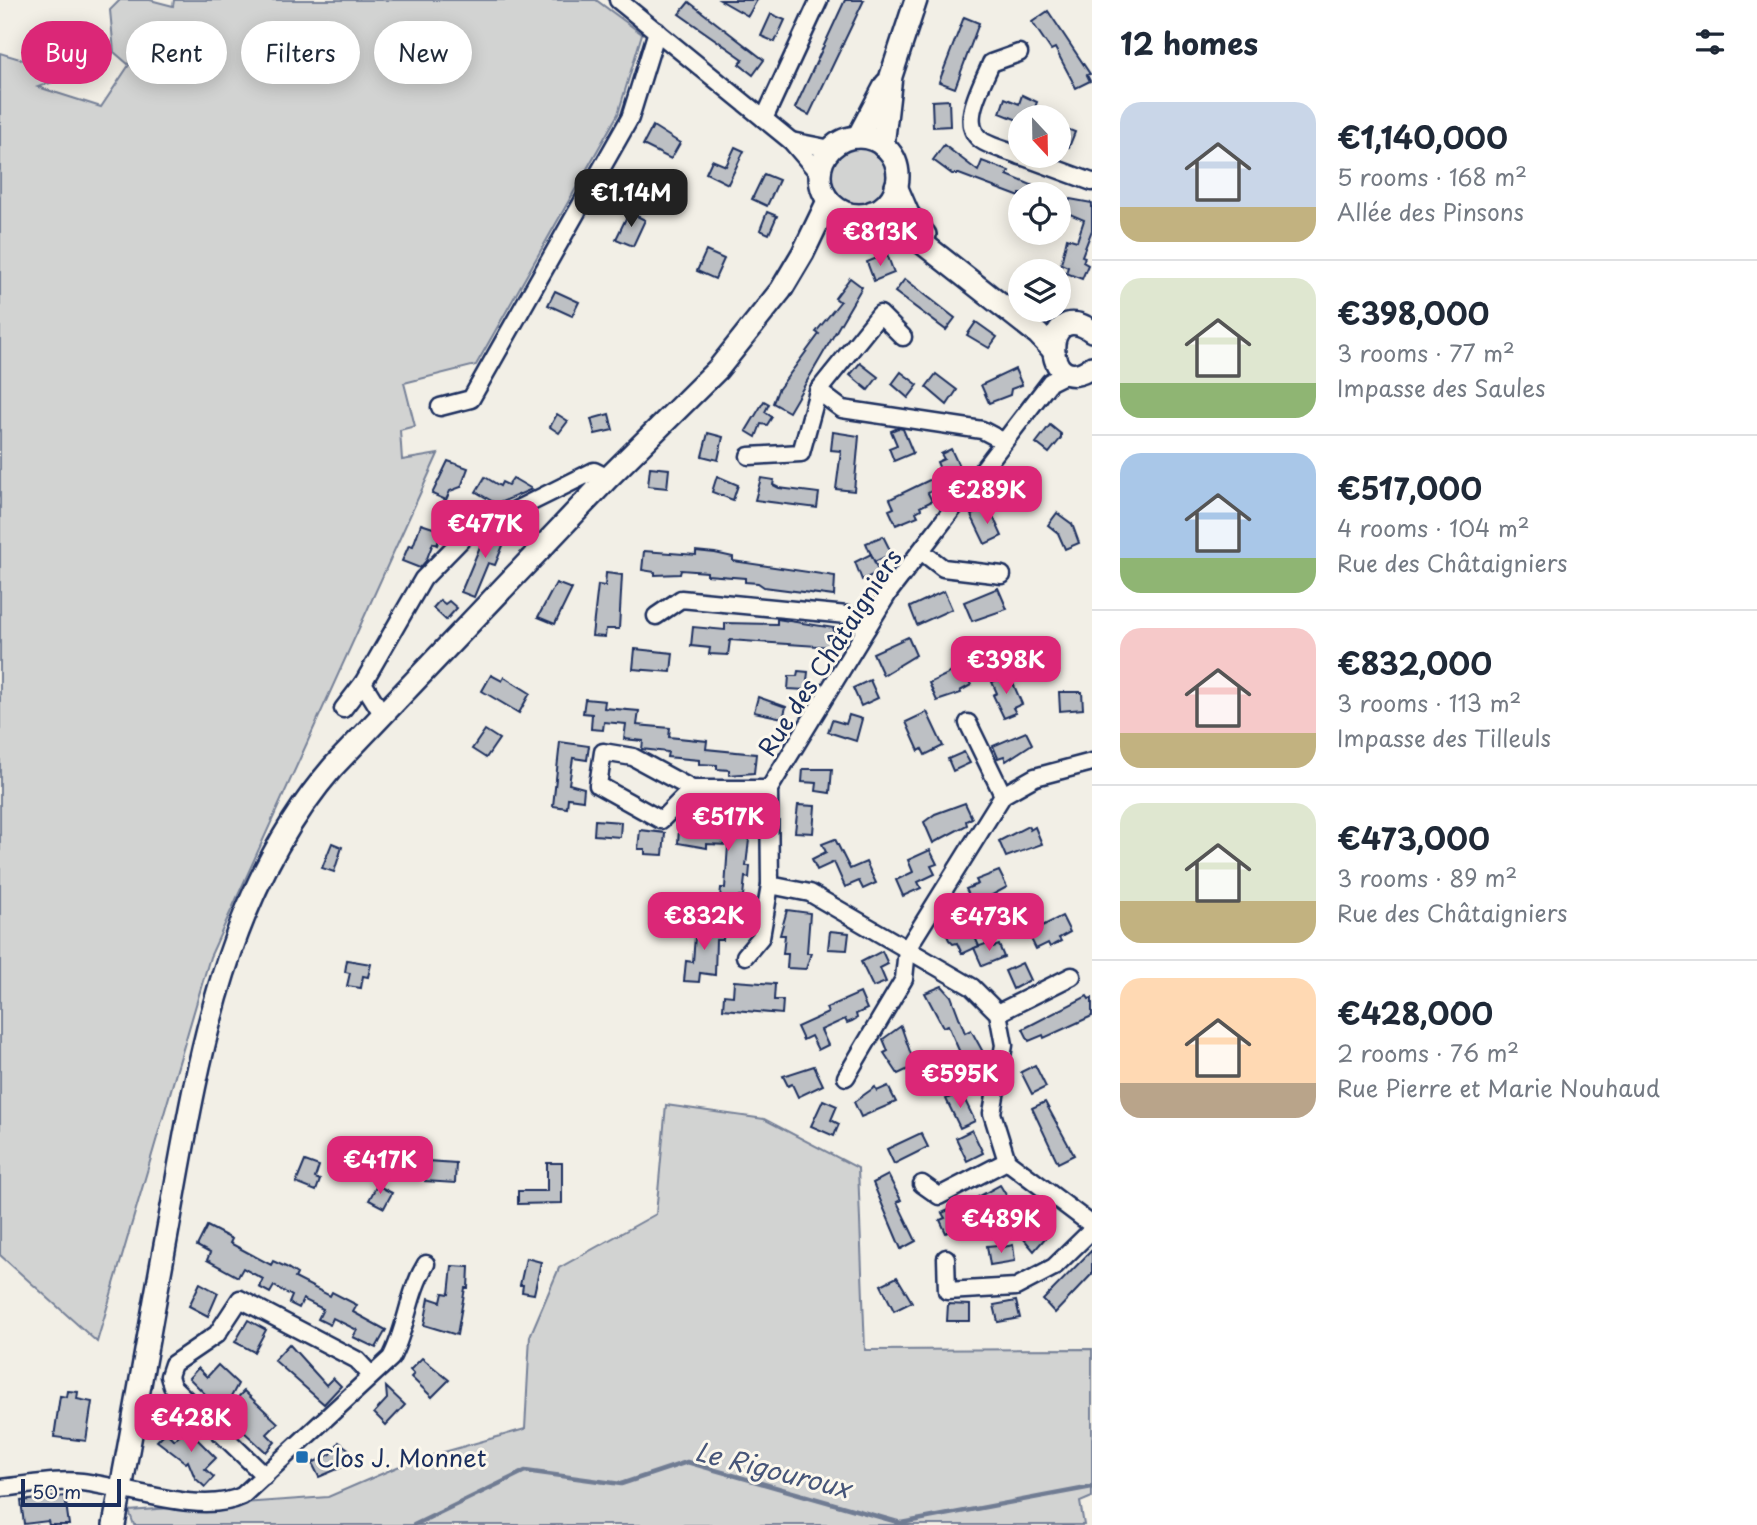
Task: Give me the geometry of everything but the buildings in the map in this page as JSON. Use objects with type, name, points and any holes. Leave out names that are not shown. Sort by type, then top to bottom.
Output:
[{"type":"main road","points":[[850,214],[828,201],[820,176],[821,166],[831,149],[858,137],[891,76],[916,0]]},
{"type":"main road","points":[[883,146],[891,76]]},
{"type":"main road","points":[[858,137],[883,146],[896,164],[896,186],[908,214],[929,240],[1008,299]]},
{"type":"main road","points":[[803,253],[850,214],[872,212],[883,206],[896,186]]},
{"type":"main road","points":[[114,1525],[195,1084],[225,965],[267,863],[302,803],[608,478],[718,369],[780,290],[803,253],[828,201]]},
{"type":"main road","points":[[872,212],[893,220],[1075,365]]},
{"type":"main road","points":[[1041,322],[1081,324]]},
{"type":"main road","points":[[1075,365],[1053,341],[1081,324]]},
{"type":"street","points":[[618,0],[791,141],[820,176]]},
{"type":"street","points":[[764,119],[814,2]]},
{"type":"street","points":[[440,407],[471,399],[630,118],[657,31]]},
{"type":"street","points":[[1008,152],[982,142],[973,130],[970,119],[991,63],[1019,53]]},
{"type":"street","points":[[791,141],[831,149]]},
{"type":"street","points":[[1053,168],[1092,182]]},
{"type":"street","points":[[749,456],[801,453],[818,391],[880,314],[903,337]]},
{"type":"street","name":"Rue des Châtaigniers","points":[[745,956],[761,937],[770,885],[769,789],[889,592],[1050,382],[1075,365]]},
{"type":"street","points":[[818,391],[842,409],[982,430],[1003,441]]},
{"type":"street","points":[[343,709],[363,683],[423,579],[467,534],[594,471],[608,478]]},
{"type":"street","points":[[921,551],[943,568],[1002,575]]},
{"type":"street","points":[[656,616],[681,599],[847,615],[867,628]]},
{"type":"street","points":[[363,683],[383,715]]},
{"type":"street","points":[[968,723],[1003,795]]},
{"type":"street","points":[[692,789],[660,820],[598,785],[603,752],[633,757],[692,789],[769,789]]},
{"type":"street","points":[[846,1077],[904,979],[907,949],[1003,795],[1035,777],[1092,762]]},
{"type":"street","points":[[770,885],[810,893],[972,987],[998,1013],[1004,1045],[992,1113],[1007,1161],[1092,1225]]},
{"type":"street","points":[[998,1013],[1072,976]]},
{"type":"street","points":[[922,1184],[939,1196],[1007,1161]]},
{"type":"street","points":[[946,1258],[947,1291],[1016,1287],[1054,1268],[1092,1230]]},
{"type":"street","points":[[0,1488],[78,1481],[201,1503],[227,1504],[242,1496],[265,1476],[391,1358],[403,1336],[415,1282],[426,1265]]},
{"type":"street","points":[[265,1476],[172,1386],[169,1376],[173,1364],[216,1334],[240,1299],[357,1360],[371,1375]]},
{"type":"shaded area","points":[[120,0],[150,0],[173,6],[174,0],[596,0],[642,34],[618,114],[476,365],[404,383],[415,426],[400,430],[402,460],[438,454],[210,957],[97,1342],[0,1255],[0,53],[21,59],[21,84],[47,84],[38,87],[101,107],[126,70],[126,84],[227,84],[227,21],[126,21],[126,62],[114,52],[110,10]]},
{"type":"shaded area","points":[[853,148],[865,148],[875,152],[883,160],[887,176],[883,192],[875,200],[865,204],[853,204],[843,200],[835,192],[831,182],[831,170],[835,160],[843,152]]},
{"type":"shaded area","points":[[666,1105],[764,1119],[858,1168],[865,1350],[1092,1349],[1092,1497],[1080,1502],[1084,1525],[134,1525],[129,1511],[328,1497],[409,1462],[525,1429],[530,1336],[559,1268],[656,1214]]},
{"type":"waterway","name":"Le Rigouroux","points":[[414,1525],[525,1471],[621,1484],[687,1462],[901,1523],[1092,1487]]},
{"type":"place","name":"Clos J. Monnet","points":[[302,1457]]}]
